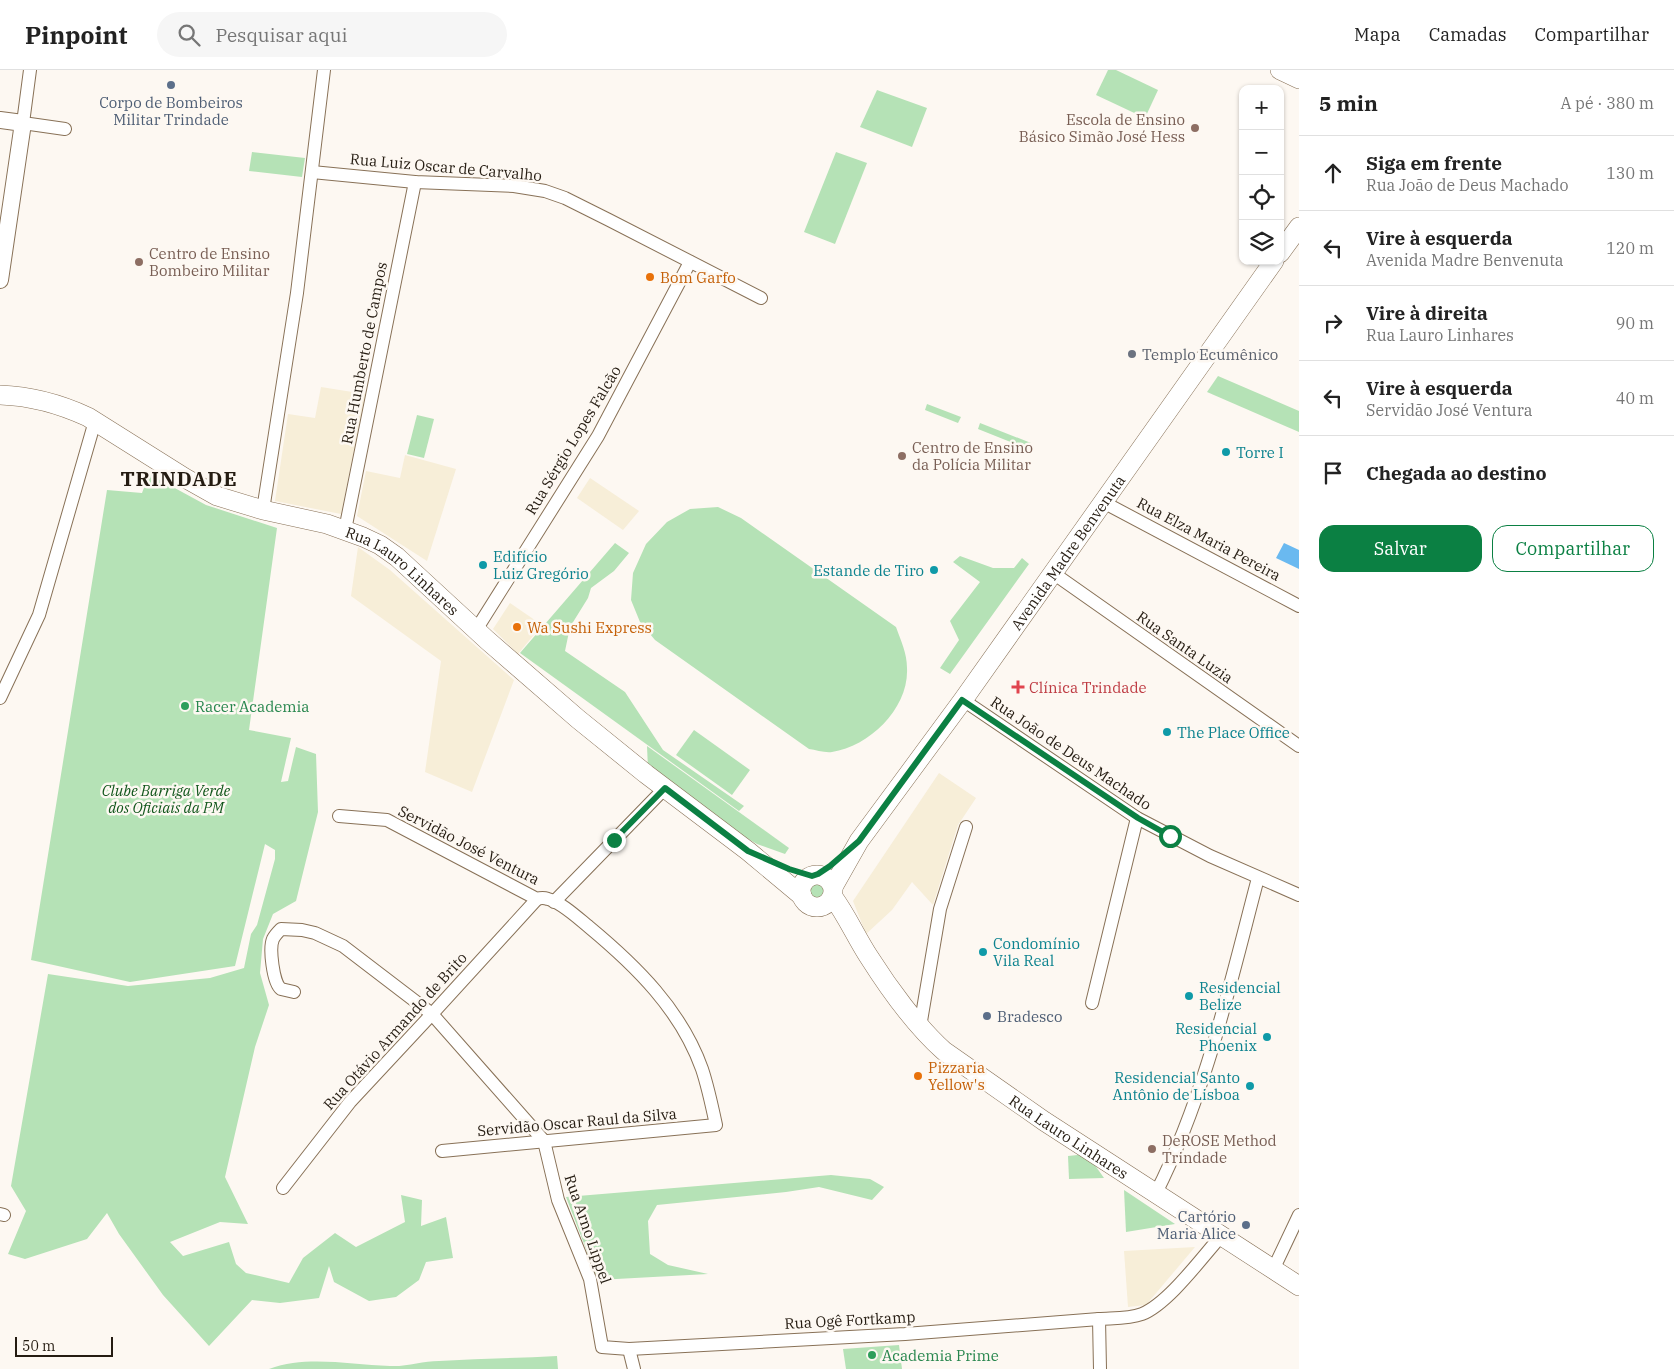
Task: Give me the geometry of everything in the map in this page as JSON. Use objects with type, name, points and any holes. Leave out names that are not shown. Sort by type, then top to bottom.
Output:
[{"type":"main road","points":[[1280,70],[1299,79]]},
{"type":"main road","points":[[1284,247],[1299,226]]},
{"type":"main road","name":"Avenida Madre Benvenuta","points":[[829,897],[859,841],[1053,573],[1271,265]]},
{"type":"main road","name":"Rua Lauro Linhares","points":[[0,395],[34,399],[74,410],[95,421],[203,489],[232,501],[345,530],[380,544],[397,557],[476,630],[578,719],[748,851],[802,896]]},
{"type":"main road","name":"Avenida Madre Benvenuta","points":[[815,875],[840,858],[859,841]]},
{"type":"main road","name":"Rua Lauro Linhares","points":[[748,851],[789,869],[815,875]]},
{"type":"main road","points":[[815,875],[825,876],[830,881],[829,897],[812,907],[806,903],[802,896],[802,886],[807,878],[815,875]]},
{"type":"main road","name":"Rua Lauro Linhares","points":[[829,897],[850,921],[869,957],[920,1027],[944,1051],[1044,1121],[1222,1234],[1299,1286]]},
{"type":"street","points":[[0,280],[30,70]]},
{"type":"street","points":[[263,510],[297,293],[324,70]]},
{"type":"street","points":[[0,120],[65,129]]},
{"type":"street","name":"Rua Luiz Oscar de Carvalho","points":[[312,172],[415,182],[514,186],[545,191],[565,198],[762,298]]},
{"type":"street","name":"Rua Humberto de Campos","points":[[345,530],[415,182]]},
{"type":"street","name":"Rua Sérgio Lopes Falcão","points":[[476,630],[598,436],[690,262]]},
{"type":"street","points":[[0,698],[39,615],[95,421]]},
{"type":"street","name":"Rua Elza Maria Pereira","points":[[1103,502],[1299,606]]},
{"type":"street","name":"Rua Santa Luzia","points":[[1053,573],[1299,746]]},
{"type":"street","name":"Rua João de Deus Machado","points":[[962,700],[1138,818],[1210,856],[1299,895]]},
{"type":"street","points":[[554,902],[665,788]]},
{"type":"street","name":"Servidão José Ventura","points":[[338,816],[387,820],[537,899],[547,898],[581,920],[628,960],[674,1015],[690,1042],[702,1069],[716,1125]]},
{"type":"street","points":[[1092,1003],[1138,818]]},
{"type":"street","points":[[920,1027],[940,909],[966,827]]},
{"type":"street","points":[[1156,1193],[1196,1100],[1258,878]]},
{"type":"street","name":"Rua Otávio Armando de Brito","points":[[282,1188],[350,1102],[537,899]]},
{"type":"street","name":"Rua Arno Lippel","points":[[294,992],[281,989],[275,982],[272,946],[273,938],[281,929],[302,930],[314,933],[343,946],[432,1014],[544,1141],[558,1200],[590,1278],[602,1347]]},
{"type":"street","name":"Servidão Oscar Raul da Silva","points":[[442,1151],[716,1125]]},
{"type":"street","points":[[1274,1270],[1299,1215]]},
{"type":"street","name":"Rua Ogê Fortkamp","points":[[602,1347],[630,1349],[905,1334],[1140,1315],[1150,1310],[1175,1288],[1222,1234]]},
{"type":"street","points":[[1099,1319],[1100,1369]]},
{"type":"street","points":[[630,1349],[634,1369]]},
{"type":"shaded area","points":[[321,387],[365,394],[341,514],[275,501],[288,414],[315,418]]},
{"type":"shaded area","points":[[405,455],[456,469],[427,561],[357,516],[366,471],[400,478]]},
{"type":"shaded area","points":[[590,478],[639,511],[623,530],[577,498]]},
{"type":"shaded area","points":[[358,547],[390,570],[514,680],[472,792],[425,772],[441,661],[351,596]]},
{"type":"shaded area","name":"Wa Sushi Express","points":[[510,603],[542,625],[518,654],[493,629]]},
{"type":"shaded area","points":[[939,773],[976,798],[958,825],[933,905],[912,882],[892,910],[866,934],[853,901]]},
{"type":"shaded area","points":[[1195,1247],[1146,1305],[1128,1307],[1124,1251]]},
{"type":"green space","points":[[1108,70],[1116,70],[1158,90],[1145,118],[1096,95]]},
{"type":"green space","points":[[877,90],[927,108],[912,147],[860,127]]},
{"type":"green space","points":[[252,152],[305,158],[302,177],[249,171]]},
{"type":"green space","points":[[836,152],[867,163],[835,244],[804,232]]},
{"type":"green space","points":[[1218,376],[1299,411],[1299,432],[1207,392]]},
{"type":"green space","points":[[927,404],[961,417],[958,423],[925,410]]},
{"type":"green space","points":[[417,415],[434,419],[424,458],[407,454]]},
{"type":"green space","points":[[980,423],[1031,443],[1028,449],[978,429]]},
{"type":"green space","name":"Clube Barriga Verde dos Oficiais da PM","points":[[149,474],[206,505],[277,528],[249,730],[291,738],[281,782],[288,781],[296,747],[316,754],[318,812],[296,901],[273,914],[263,939],[260,973],[269,1005],[255,1047],[225,1177],[248,1224],[220,1222],[170,1242],[183,1256],[229,1242],[236,1264],[246,1273],[289,1283],[303,1258],[335,1233],[356,1247],[405,1222],[401,1195],[422,1200],[421,1226],[446,1217],[453,1258],[426,1262],[419,1280],[396,1297],[369,1301],[334,1282],[329,1266],[319,1298],[280,1303],[252,1300],[209,1346],[163,1295],[119,1234],[107,1213],[87,1239],[25,1259],[8,1254],[26,1211],[11,1186],[48,974],[128,986],[210,978],[244,968],[251,934],[257,925],[275,859],[275,850],[265,844],[235,966],[130,982],[31,960],[107,490],[142,493]]},
{"type":"green space","points":[[718,507],[741,518],[896,627],[906,657],[906,683],[894,711],[885,723],[860,742],[832,752],[809,749],[655,640],[640,622],[631,600],[633,573],[646,544],[667,522],[690,509]]},
{"type":"green space","points":[[615,543],[629,553],[614,571],[591,588],[588,598],[570,627],[565,651],[625,692],[663,750],[744,806],[739,811],[520,653]]},
{"type":"green space","points":[[960,556],[993,568],[1014,568],[1022,558],[1029,564],[950,674],[940,668],[959,640],[950,621],[980,582],[953,562]]},
{"type":"green space","points":[[694,730],[750,770],[732,795],[676,755]]},
{"type":"green space","points":[[647,746],[789,848],[785,854],[757,844],[724,825],[648,769]]},
{"type":"green space","points":[[817,881],[824,884],[827,891],[824,898],[817,901],[810,898],[807,891],[810,884]]},
{"type":"green space","points":[[1087,1154],[1104,1178],[1069,1179],[1068,1156]]},
{"type":"green space","points":[[831,1175],[870,1179],[884,1187],[872,1200],[819,1187],[657,1205],[648,1221],[650,1254],[668,1265],[708,1274],[598,1280],[566,1197]]},
{"type":"green space","points":[[1124,1190],[1175,1224],[1126,1232]]},
{"type":"green space","name":"Academia Prime","points":[[899,1345],[902,1369],[846,1369],[843,1349]]},
{"type":"green space","points":[[557,1356],[558,1369],[269,1369],[299,1362],[396,1366],[433,1361]]},
{"type":"water","points":[[1284,543],[1299,550],[1299,569],[1276,558]]},
{"type":"place","name":"Corpo de Bombeiros Militar Trindade","points":[[171,85]]},
{"type":"place","name":"Escola de Ensino Básico Simão José Hess","points":[[1195,128]]},
{"type":"place","name":"Centro de Ensino Bombeiro Militar","points":[[139,262]]},
{"type":"place","name":"Bom Garfo","points":[[650,277]]},
{"type":"place","name":"Templo Ecumênico","points":[[1132,354]]},
{"type":"place","name":"Torre I","points":[[1226,452]]},
{"type":"place","name":"Centro de Ensino da Polícia Militar","points":[[902,456]]},
{"type":"place","name":"Edifício Luiz Gregório","points":[[483,565]]},
{"type":"place","name":"Estande de Tiro","points":[[934,570]]},
{"type":"place","name":"Wa Sushi Express","points":[[517,627]]},
{"type":"place","name":"Clínica Trindade","points":[[1018,687]]},
{"type":"place","name":"Racer Academia","points":[[185,706]]},
{"type":"place","name":"The Place Office","points":[[1167,732]]},
{"type":"place","name":"Condomínio Vila Real","points":[[983,952]]},
{"type":"place","name":"Residencial Belize","points":[[1189,996]]},
{"type":"place","name":"Bradesco","points":[[987,1016]]},
{"type":"place","name":"Residencial Phoenix","points":[[1267,1037]]},
{"type":"place","name":"Pizzaria Yellow's","points":[[918,1076]]},
{"type":"place","name":"Residencial Santo Antônio de Lisboa","points":[[1250,1086]]},
{"type":"place","name":"DeROSE Method Trindade","points":[[1152,1149]]},
{"type":"place","name":"Cartório Maria Alice","points":[[1246,1225]]},
{"type":"place","name":"Academia Prime","points":[[872,1355]]},
{"type":"district","name":"TRINDADE","points":[[179,478]]},
{"type":"route","points":[[614,840],[665,788],[748,851],[789,869],[812,876],[818,874],[859,841],[962,700],[1138,818],[1170,836]]}]
